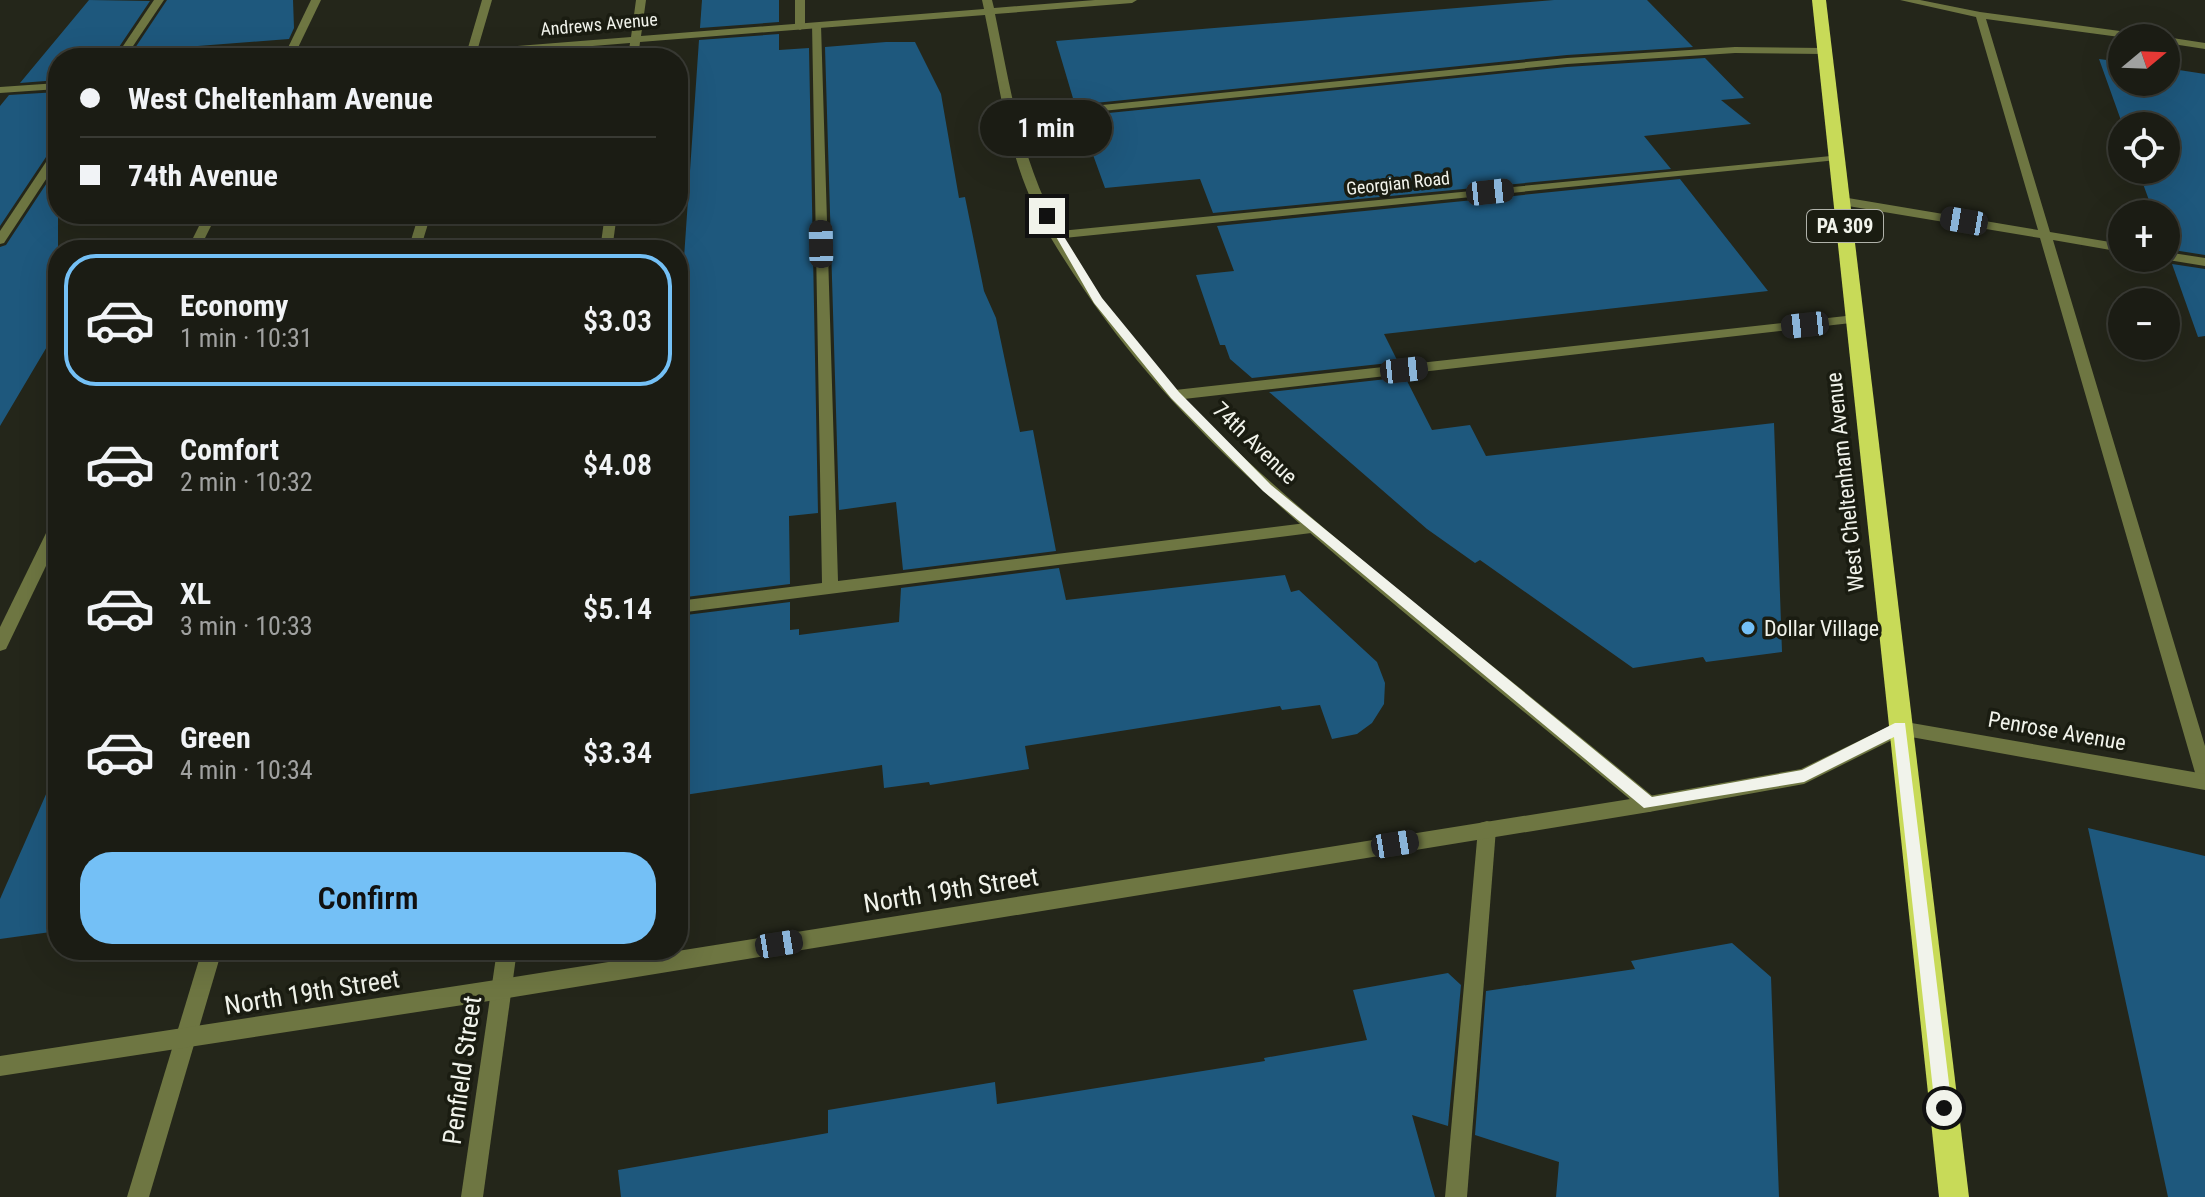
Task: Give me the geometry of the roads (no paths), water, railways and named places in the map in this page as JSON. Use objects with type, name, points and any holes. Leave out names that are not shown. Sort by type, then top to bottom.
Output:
[{"type":"highway","name":"West Cheltenham Avenue","points":[[1819,0],[1954,1197]]},
{"type":"street","points":[[127,48],[159,0]]},
{"type":"street","points":[[293,48],[316,0]]},
{"type":"street","points":[[472,48],[487,0]]},
{"type":"street","points":[[635,48],[641,0]]},
{"type":"street","points":[[800,0],[800,27]]},
{"type":"street","name":"Andrews Avenue","points":[[543,48],[800,27],[989,6],[1132,0]]},
{"type":"street","points":[[1905,0],[1980,15],[2108,32]]},
{"type":"street","name":"74th Avenue","points":[[989,6],[1013,117],[1036,198],[1098,300],[1175,395],[1267,488],[1649,804]]},
{"type":"street","points":[[1980,15],[2205,779]]},
{"type":"street","points":[[816,25],[830,588]]},
{"type":"street","points":[[2180,42],[2205,46]]},
{"type":"street","points":[[1013,117],[1567,61],[1735,50],[1823,51]]},
{"type":"street","points":[[0,90],[48,87]]},
{"type":"street","name":"Georgian Road","points":[[1057,235],[1837,157]]},
{"type":"street","points":[[0,240],[48,167]]},
{"type":"street","points":[[1842,201],[2108,246]]},
{"type":"street","points":[[2180,258],[2205,262]]},
{"type":"street","points":[[1175,395],[1855,319]]},
{"type":"street","points":[[688,606],[1314,528]]},
{"type":"street","points":[[0,644],[48,546]]},
{"type":"street","name":"Penrose Avenue","points":[[1900,728],[2205,779]]},
{"type":"street","name":"North 19th Street","points":[[688,959],[1649,804],[1804,776],[1900,728]]},
{"type":"street","points":[[1456,1197],[1487,829]]},
{"type":"street","points":[[138,1197],[209,960]]},
{"type":"street","name":"Penfield Street","points":[[472,1197],[506,960]]},
{"type":"street","name":"North 19th Street","points":[[0,1066],[681,960]]},
{"type":"place","name":"Dollar Village","points":[[1748,628]]}]
